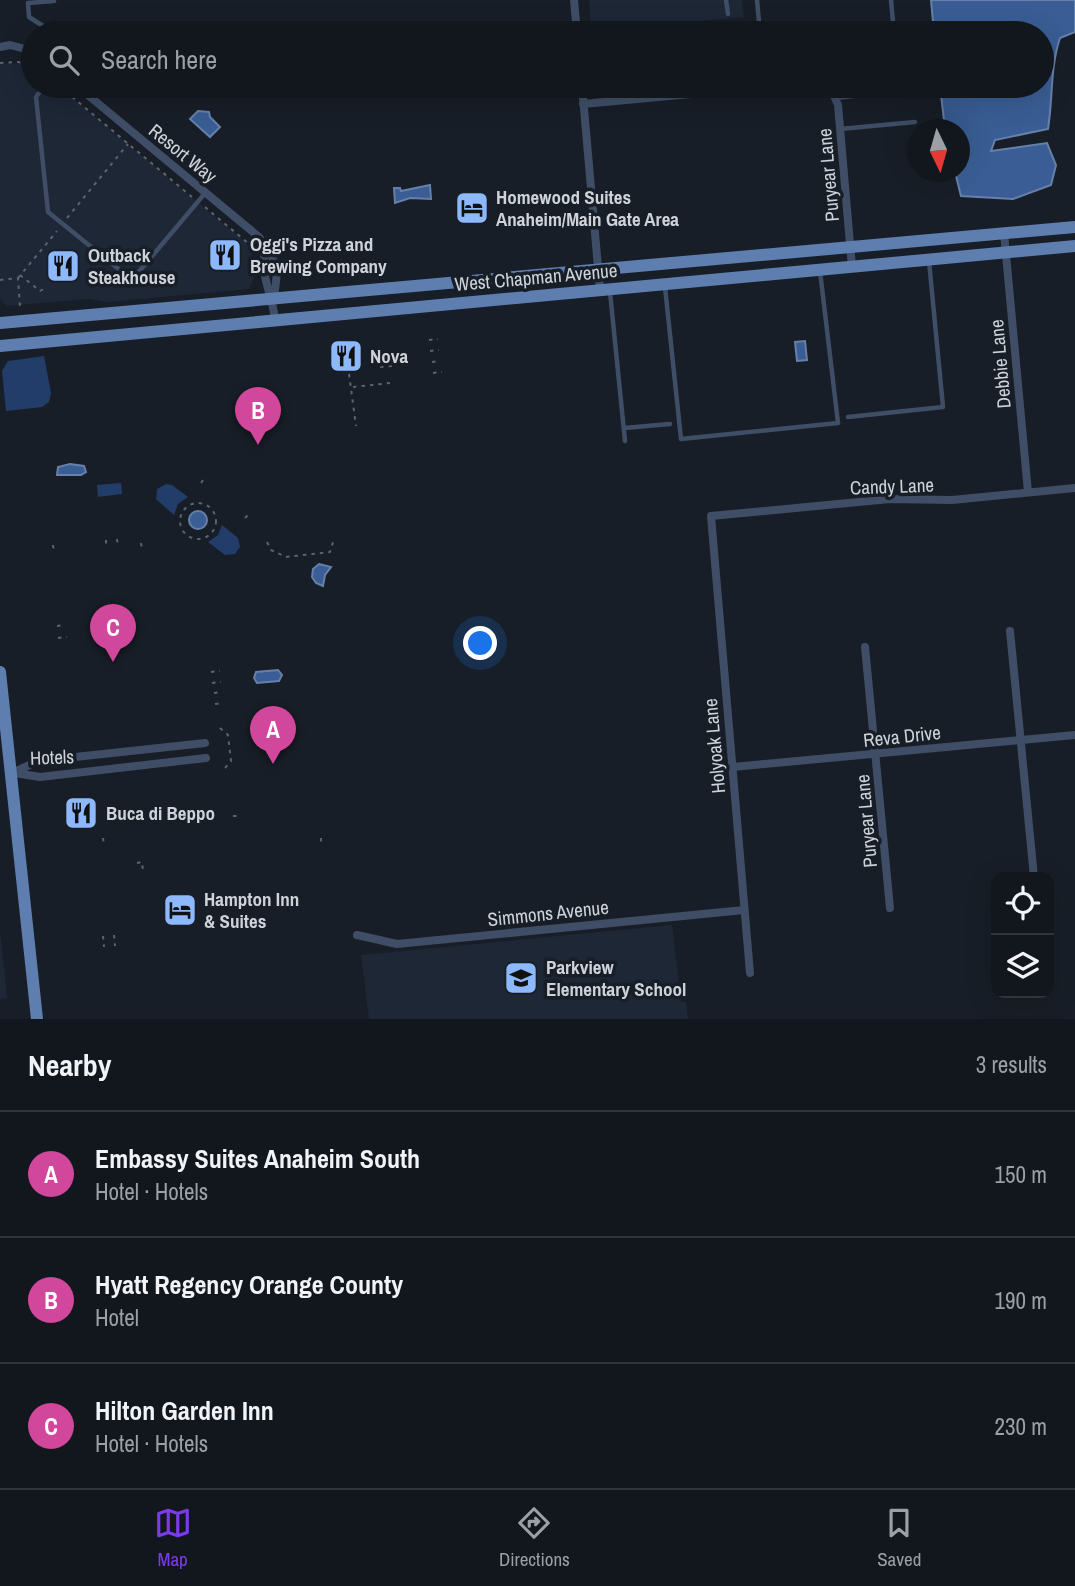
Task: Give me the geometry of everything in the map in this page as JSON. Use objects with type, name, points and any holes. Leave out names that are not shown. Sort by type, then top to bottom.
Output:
[{"type":"main road","name":"West Chapman Avenue","points":[[0,323],[273,301],[1075,227]]},
{"type":"main road","name":"West Chapman Avenue","points":[[0,346],[1075,246]]},
{"type":"main road","points":[[0,673],[37,1019]]},
{"type":"street","points":[[574,0],[576,21]]},
{"type":"street","points":[[0,47],[21,50]]},
{"type":"street","name":"Resort Way","points":[[92,98],[258,237],[276,261],[278,277],[273,301]]},
{"type":"street","points":[[583,98],[599,271],[605,289]]},
{"type":"street","points":[[583,104],[630,98]]},
{"type":"street","name":"Puryear Lane","points":[[836,98],[852,267]]},
{"type":"street","name":"Debbie Lane","points":[[1004,233],[1028,492]]},
{"type":"street","name":"Resort Way","points":[[266,248],[262,261],[264,278],[273,301],[275,320]]},
{"type":"street","name":"Candy Lane","points":[[711,516],[890,499],[952,500],[1075,488]]},
{"type":"street","name":"Holyoak Lane","points":[[711,516],[750,973]]},
{"type":"street","points":[[1010,631],[1034,872]]},
{"type":"street","name":"Puryear Lane","points":[[865,647],[890,908]]},
{"type":"street","name":"Reva Drive","points":[[733,767],[1075,735]]},
{"type":"street","name":"Hotels","points":[[12,773],[38,761],[205,743]]},
{"type":"street","name":"Hotels","points":[[12,773],[40,776],[206,758]]},
{"type":"street","name":"Simmons Avenue","points":[[357,936],[397,944],[744,910]]},
{"type":"lane","points":[[726,0],[728,14]]},
{"type":"lane","points":[[757,0],[759,21]]},
{"type":"lane","points":[[891,0],[893,21]]},
{"type":"lane","points":[[35,21],[29,17],[28,3],[54,1]]},
{"type":"lane","points":[[36,98],[48,212],[132,280],[206,192]]},
{"type":"lane","points":[[839,129],[907,123]]},
{"type":"lane","points":[[848,417],[943,407],[929,261]]},
{"type":"lane","points":[[664,284],[681,439],[838,423],[820,270]]},
{"type":"lane","points":[[605,289],[625,441]]},
{"type":"lane","points":[[624,428],[670,424]]},
{"type":"path","points":[[0,63],[21,63]]},
{"type":"path","points":[[73,98],[249,244],[256,259]]},
{"type":"path","points":[[0,280],[19,277],[128,144]]},
{"type":"path","points":[[19,277],[40,291],[47,287]]},
{"type":"path","points":[[19,277],[20,307]]},
{"type":"path","points":[[429,340],[438,339]]},
{"type":"path","points":[[430,351],[439,350]]},
{"type":"path","points":[[432,362],[440,361]]},
{"type":"path","points":[[380,367],[393,366]]},
{"type":"path","points":[[433,373],[442,372]]},
{"type":"path","points":[[349,374],[356,426]]},
{"type":"path","points":[[351,388],[390,383]]},
{"type":"path","points":[[201,483],[204,479]]},
{"type":"path","points":[[197,503],[211,507],[216,518],[215,528],[209,536],[194,538],[187,536],[182,528],[183,512],[197,503]]},
{"type":"path","points":[[245,518],[249,514]]},
{"type":"path","points":[[117,539],[118,547]]},
{"type":"path","points":[[106,540],[106,548]]},
{"type":"path","points":[[267,542],[271,550],[286,557],[330,552],[333,542]]},
{"type":"path","points":[[141,543],[142,549]]},
{"type":"path","points":[[53,545],[54,553]]},
{"type":"path","points":[[57,626],[65,625]]},
{"type":"path","points":[[58,638],[66,637]]},
{"type":"path","points":[[211,672],[220,671]]},
{"type":"path","points":[[212,683],[221,682]]},
{"type":"path","points":[[214,693],[222,692]]},
{"type":"path","points":[[215,704],[223,703]]},
{"type":"path","points":[[220,728],[228,735],[231,761],[225,768]]},
{"type":"path","points":[[233,817],[240,816]]},
{"type":"path","points":[[103,838],[104,846]]},
{"type":"path","points":[[321,838],[321,844]]},
{"type":"path","points":[[137,863],[142,862],[143,872]]},
{"type":"path","points":[[114,935],[115,946]]},
{"type":"path","points":[[103,936],[104,947]]},
{"type":"shaded area","points":[[589,0],[742,0],[744,17],[700,21],[590,21]]},
{"type":"shaded area","points":[[931,0],[1075,0],[1075,32],[1060,38],[1054,66],[1054,21],[933,21]]},
{"type":"shaded area","points":[[21,63],[21,98],[72,98],[249,245],[257,272],[249,289],[107,302],[89,299],[6,306],[0,299],[0,64]]},
{"type":"shaded area","points":[[941,98],[1051,98],[1048,129],[995,140],[991,151],[1047,143],[1056,165],[1051,185],[1013,199],[961,196],[958,182],[970,182],[970,119],[944,119]]},
{"type":"shaded area","points":[[198,111],[209,112],[210,117],[220,127],[210,137],[190,119]]},
{"type":"shaded area","points":[[430,185],[431,199],[410,198],[395,203],[394,188],[400,188],[401,191]]},
{"type":"shaded area","points":[[805,341],[807,360],[797,361],[795,342]]},
{"type":"shaded area","points":[[44,356],[51,393],[49,402],[42,407],[6,411],[2,371],[8,361]]},
{"type":"shaded area","points":[[70,464],[84,466],[86,472],[81,475],[57,475],[58,467]]},
{"type":"shaded area","points":[[121,483],[122,494],[98,497],[97,485]]},
{"type":"shaded area","points":[[166,484],[172,485],[188,497],[178,504],[174,515],[156,499],[157,489]]},
{"type":"shaded area","points":[[198,511],[204,514],[207,520],[204,526],[198,529],[192,526],[189,520],[192,514]]},
{"type":"shaded area","points":[[222,525],[238,538],[240,547],[235,554],[225,555],[208,542],[218,535]]},
{"type":"shaded area","points":[[319,564],[331,567],[325,575],[323,586],[316,583],[312,577],[313,569]]},
{"type":"shaded area","points":[[278,670],[282,675],[279,681],[257,683],[254,678],[256,672]]},
{"type":"shaded area","name":"Parkview Elementary School","points":[[672,925],[681,1002],[686,1002],[688,1019],[369,1019],[361,955]]},
{"type":"shaded area","points":[[0,930],[7,998],[0,999]]},
{"type":"place","name":"Homewood Suites Anaheim/Main Gate Area","points":[[472,208]]},
{"type":"place","name":"Oggi's Pizza and Brewing Company","points":[[225,255]]},
{"type":"place","name":"Outback Steakhouse","points":[[63,266]]},
{"type":"place","name":"Nova","points":[[346,356]]},
{"type":"place","name":"Hyatt Regency Orange County","points":[[258,445]]},
{"type":"place","name":"Hilton Garden Inn","points":[[113,662]]},
{"type":"place","name":"Embassy Suites Anaheim South","points":[[273,764]]},
{"type":"place","name":"Buca di Beppo","points":[[81,813]]},
{"type":"place","name":"Hampton Inn & Suites","points":[[180,910]]},
{"type":"place","name":"Parkview Elementary School","points":[[521,978]]}]
